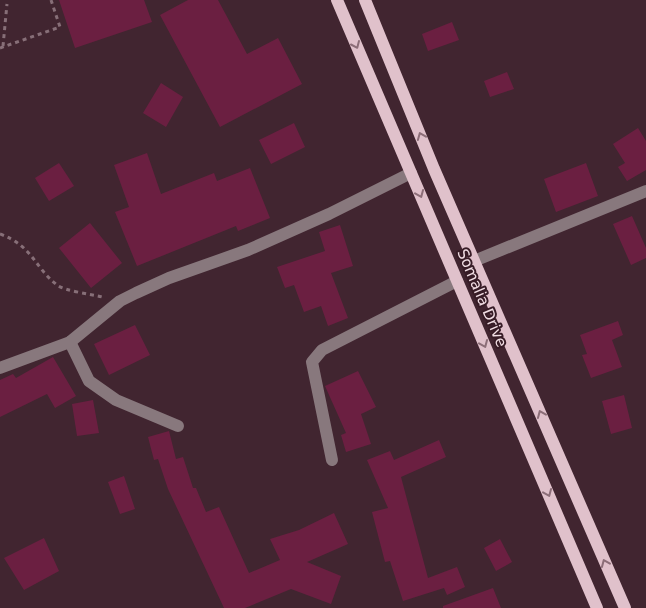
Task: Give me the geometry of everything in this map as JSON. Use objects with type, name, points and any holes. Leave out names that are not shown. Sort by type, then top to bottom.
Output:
[{"type":"main road","name":"Somalia Drive","points":[[337,0],[597,608]]},
{"type":"main road","name":"Somalia Drive","points":[[365,0],[474,261],[625,608]]},
{"type":"street","points":[[0,368],[70,342],[120,302],[169,278],[248,250],[329,214],[411,173]]},
{"type":"street","points":[[474,261],[646,191]]},
{"type":"street","points":[[332,460],[312,362],[322,350],[457,281]]},
{"type":"street","points":[[70,342],[89,381],[116,400],[178,426]]},
{"type":"path","points":[[7,4],[2,47],[60,27],[51,0]]},
{"type":"path","points":[[0,234],[14,239],[58,286],[120,302]]},
{"type":"building","points":[[59,0],[144,0],[152,22],[75,48]]},
{"type":"building","points":[[188,0],[218,0],[247,54],[278,38],[302,84],[220,127],[160,15]]},
{"type":"building","points":[[452,22],[459,40],[428,51],[422,34]]},
{"type":"building","points":[[507,72],[514,89],[490,97],[484,81]]},
{"type":"building","points":[[161,83],[183,97],[166,127],[143,113]]},
{"type":"building","points":[[294,123],[305,147],[271,164],[259,140]]},
{"type":"building","points":[[638,128],[646,141],[646,170],[627,181],[618,167],[625,163],[613,144]]},
{"type":"building","points":[[147,153],[161,194],[214,173],[217,181],[250,168],[270,218],[238,231],[236,226],[137,266],[115,212],[129,207],[114,165]]},
{"type":"building","points":[[59,163],[74,186],[49,201],[35,178]]},
{"type":"building","points":[[586,163],[598,196],[556,212],[544,179]]},
{"type":"building","points":[[632,216],[646,248],[646,258],[631,265],[613,224]]},
{"type":"building","points":[[90,223],[122,263],[91,288],[59,248]]},
{"type":"building","points":[[340,225],[353,266],[331,273],[348,318],[328,326],[321,306],[304,312],[294,285],[285,288],[277,267],[325,251],[319,232]]},
{"type":"building","points":[[618,321],[623,335],[612,340],[622,367],[591,378],[582,355],[587,354],[580,335]]},
{"type":"building","points":[[135,325],[150,355],[109,375],[94,344]]},
{"type":"building","points":[[53,357],[76,396],[55,408],[47,394],[0,417],[0,380],[13,374],[16,378]]},
{"type":"building","points":[[358,371],[376,407],[361,414],[371,444],[346,452],[341,435],[346,433],[325,386]]},
{"type":"building","points":[[624,395],[632,428],[611,434],[602,401]]},
{"type":"building","points":[[93,400],[99,433],[77,436],[72,404]]},
{"type":"building","points":[[169,431],[176,459],[183,457],[193,488],[196,488],[206,512],[219,507],[249,573],[280,560],[270,539],[299,530],[334,513],[348,544],[307,562],[341,576],[331,604],[291,589],[245,608],[224,608],[168,489],[158,459],[154,460],[148,437]]},
{"type":"building","points":[[439,440],[446,457],[401,477],[428,578],[457,567],[465,587],[447,595],[444,588],[403,601],[390,561],[385,562],[372,512],[388,508],[367,460],[390,451],[394,460]]},
{"type":"building","points":[[124,476],[135,509],[120,514],[108,482]]},
{"type":"building","points":[[44,538],[59,571],[24,590],[4,558]]},
{"type":"building","points":[[500,539],[512,562],[496,571],[484,548]]},
{"type":"building","points":[[493,588],[501,608],[443,608],[443,606]]}]
